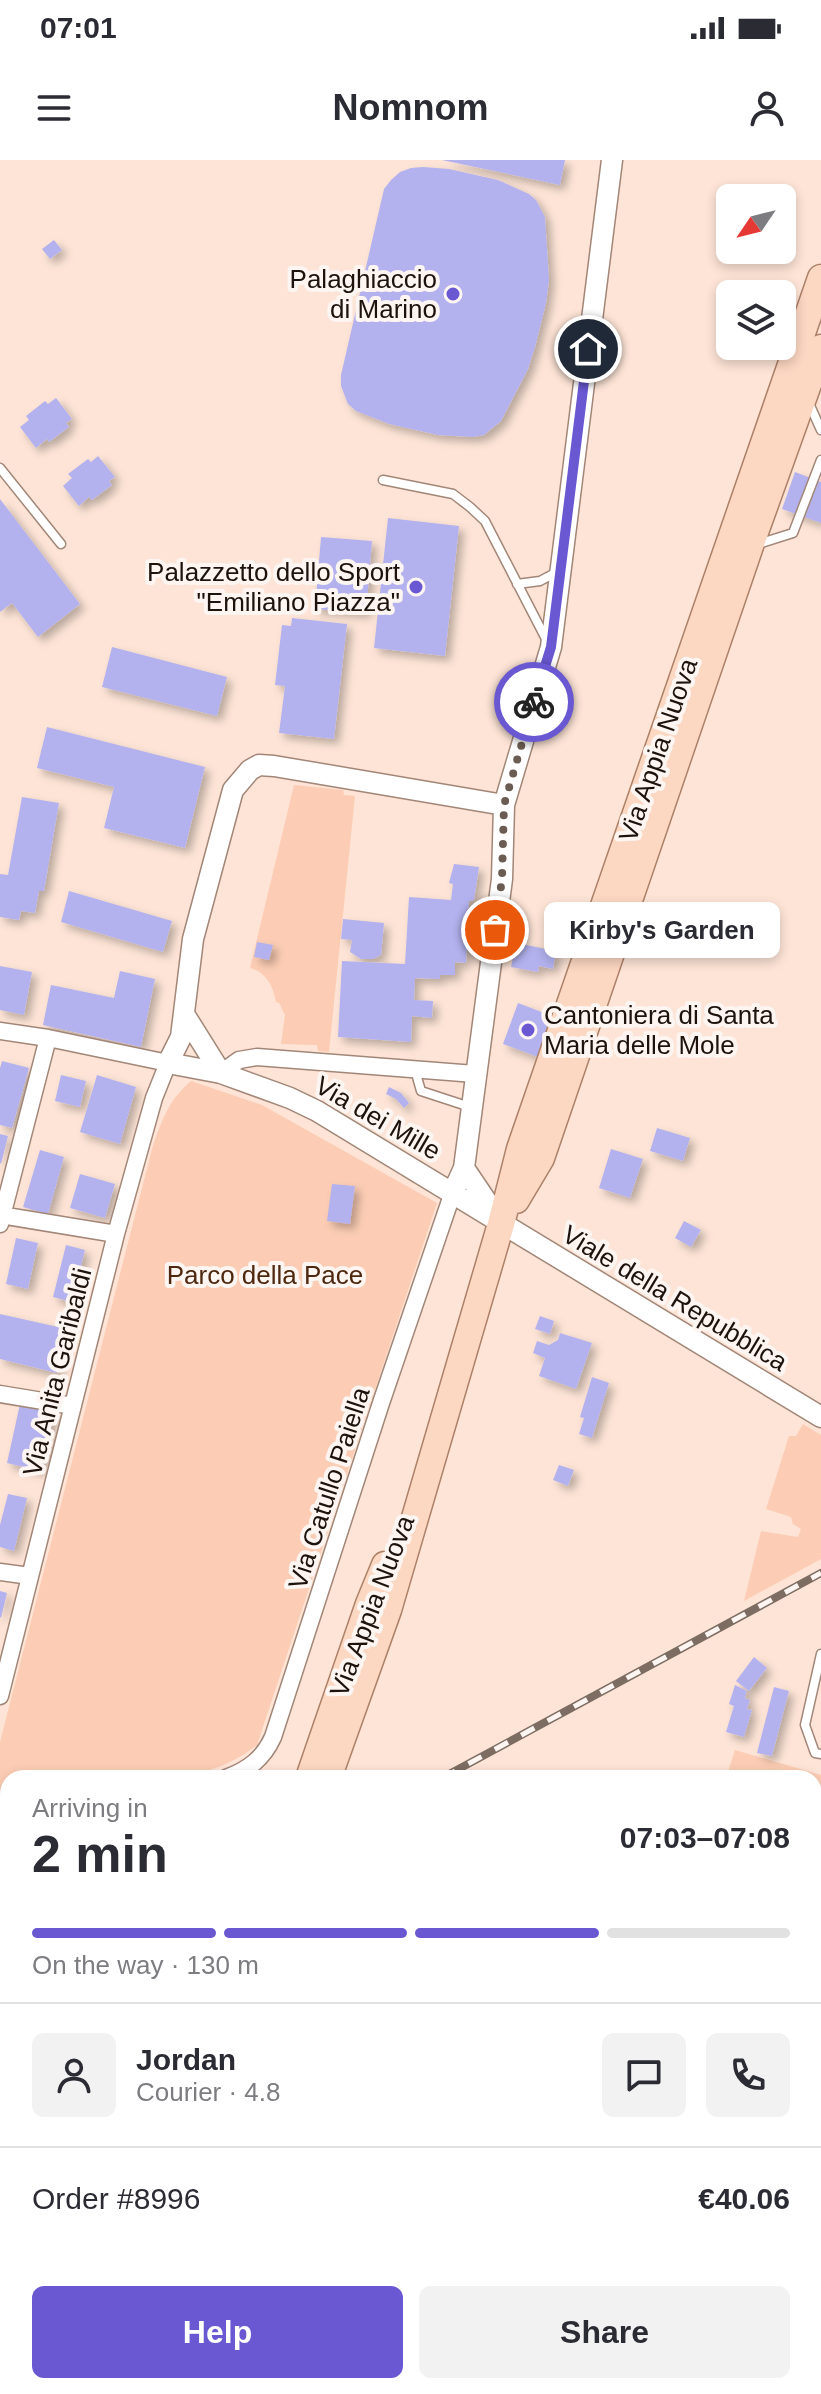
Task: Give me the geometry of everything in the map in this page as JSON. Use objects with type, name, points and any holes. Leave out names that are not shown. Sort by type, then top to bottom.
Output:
[{"type":"main road","name":"Via Appia Nuova","points":[[331,1770],[388,1610],[520,1149],[821,278]]},
{"type":"main road","name":"Via Appia Nuova","points":[[501,1224],[541,1158],[750,546],[821,348]]},
{"type":"main road","name":"Via Appia Nuova","points":[[312,1770],[369,1604],[438,1436]]},
{"type":"street","points":[[453,1192],[464,1168],[502,879],[504,805],[551,647],[612,160]]},
{"type":"street","points":[[168,1063],[181,1037],[193,939],[233,790],[250,770],[259,765],[274,766],[504,805]]},
{"type":"street","points":[[184,1014],[221,1073]]},
{"type":"street","name":"Via dei Mille","points":[[0,1031],[221,1073],[290,1098],[453,1192],[501,1224]]},
{"type":"street","points":[[48,1038],[1,1218],[116,1234]]},
{"type":"street","name":"Via dei Mille","points":[[221,1073],[239,1060],[257,1057],[475,1074]]},
{"type":"street","name":"Via Anita Garibaldi","points":[[0,1696],[116,1234],[154,1098],[168,1063]]},
{"type":"street","points":[[464,1168],[501,1224]]},
{"type":"street","name":"Via Catullo Paiella","points":[[244,1770],[260,1759],[273,1737],[453,1192]]},
{"type":"street","name":"Viale della Repubblica","points":[[501,1224],[821,1417]]},
{"type":"street","points":[[0,1394],[73,1406]]},
{"type":"street","points":[[0,1572],[30,1576]]},
{"type":"lane","points":[[805,395],[821,430]]},
{"type":"lane","points":[[750,546],[793,533],[821,460]]},
{"type":"lane","points":[[0,468],[61,544]]},
{"type":"lane","points":[[383,480],[453,494],[485,521],[551,647]]},
{"type":"lane","points":[[517,584],[540,581],[560,570]]},
{"type":"lane","name":"Via dei Mille","points":[[415,1070],[421,1091],[471,1107]]},
{"type":"lane","points":[[821,1654],[805,1725],[815,1753],[821,1754]]},
{"type":"green space","points":[[294,785],[343,790],[344,795],[355,796],[329,1052],[318,1051],[317,1045],[281,1044],[285,1015],[276,1002],[268,980],[250,968]]},
{"type":"green space","name":"Parco della Pace","points":[[191,1081],[262,1105],[437,1203],[257,1745],[210,1770],[0,1770],[0,1742],[152,1149],[162,1120]]},
{"type":"green space","points":[[803,1424],[821,1435],[821,1559],[744,1601],[761,1531],[798,1537],[801,1529],[793,1524],[791,1517],[766,1509],[789,1436],[796,1436]]},
{"type":"green space","points":[[735,1750],[804,1770],[729,1770]]},
{"type":"building","points":[[442,160],[565,160],[560,185]]},
{"type":"building","name":"Palaghiaccio di Marino","points":[[423,167],[449,169],[498,180],[529,194],[545,217],[549,280],[535,347],[528,369],[501,421],[484,435],[438,435],[389,424],[356,411],[348,404],[341,386],[384,189],[400,172]]},
{"type":"building","points":[[54,240],[62,250],[50,259],[42,249]]},
{"type":"building","points":[[56,398],[72,419],[66,423],[69,427],[36,448],[20,427],[29,420],[26,416],[45,401],[48,404]]},
{"type":"building","points":[[98,456],[115,477],[109,481],[112,485],[79,506],[63,486],[72,478],[68,474],[88,459],[91,462]]},
{"type":"building","points":[[795,472],[821,482],[821,523],[782,509]]},
{"type":"building","points":[[0,499],[80,604],[38,637],[12,603],[0,612]]},
{"type":"building","name":"Palazzetto dello Sport \"Emiliano Piazza\"","points":[[388,518],[459,526],[445,656],[374,648]]},
{"type":"building","points":[[321,537],[372,541],[366,613],[315,609]]},
{"type":"building","points":[[292,618],[347,624],[334,739],[279,733],[285,686],[275,685],[282,625],[291,626]]},
{"type":"building","points":[[112,647],[227,677],[217,716],[102,687]]},
{"type":"building","points":[[47,727],[205,767],[185,848],[104,828],[114,787],[37,768]]},
{"type":"building","points":[[22,797],[59,803],[44,891],[39,891],[35,913],[21,911],[19,920],[0,917],[0,874],[8,875]]},
{"type":"building","points":[[454,864],[479,867],[474,900],[469,901],[466,963],[455,962],[455,975],[440,975],[440,979],[415,978],[414,1000],[433,1001],[432,1018],[412,1016],[411,1042],[338,1037],[342,961],[405,964],[409,897],[451,900],[453,884],[449,883]]},
{"type":"building","points":[[69,891],[172,921],[163,952],[61,922]]},
{"type":"building","points":[[343,919],[384,923],[381,955],[361,959],[350,952],[352,940],[341,939]]},
{"type":"building","points":[[257,942],[273,945],[269,960],[254,957]]},
{"type":"building","points":[[516,943],[556,951],[553,969],[539,966],[538,972],[511,967]]},
{"type":"building","points":[[0,966],[32,972],[24,1015],[0,1010]]},
{"type":"building","points":[[120,971],[155,979],[141,1047],[43,1025],[51,985],[114,998]]},
{"type":"building","name":"Cantoniera di Santa Maria delle Mole","points":[[518,1003],[552,1016],[538,1057],[503,1044]]},
{"type":"building","points":[[2,1061],[29,1068],[12,1128],[0,1125]]},
{"type":"building","points":[[61,1075],[86,1081],[80,1107],[55,1101]]},
{"type":"building","points":[[97,1075],[136,1087],[120,1144],[80,1132]]},
{"type":"building","points":[[389,1087],[401,1093],[409,1103],[404,1108],[386,1094]]},
{"type":"building","points":[[657,1128],[690,1138],[683,1161],[650,1151]]},
{"type":"building","points":[[0,1134],[8,1136],[1,1164],[0,1163]]},
{"type":"building","points":[[611,1149],[643,1159],[630,1198],[599,1188]]},
{"type":"building","points":[[40,1150],[64,1157],[48,1214],[23,1207]]},
{"type":"building","points":[[80,1174],[115,1184],[105,1218],[70,1208]]},
{"type":"building","points":[[332,1184],[355,1186],[350,1224],[327,1221]]},
{"type":"building","points":[[684,1221],[701,1230],[691,1247],[675,1238]]},
{"type":"building","points":[[16,1238],[38,1243],[28,1289],[6,1284]]},
{"type":"building","points":[[66,1245],[85,1250],[72,1302],[53,1297]]},
{"type":"building","points":[[0,1314],[67,1329],[57,1373],[0,1359]]},
{"type":"building","points":[[540,1316],[554,1321],[550,1334],[535,1329]]},
{"type":"building","points":[[560,1333],[592,1343],[576,1389],[539,1376],[545,1358],[533,1353],[537,1341],[549,1345],[558,1340]]},
{"type":"building","points":[[592,1377],[609,1383],[592,1438],[579,1434],[584,1418],[580,1417]]},
{"type":"building","points":[[20,1404],[54,1412],[41,1471],[7,1463]]},
{"type":"building","points":[[559,1465],[574,1470],[568,1486],[553,1480]]},
{"type":"building","points":[[8,1494],[27,1498],[14,1551],[0,1547],[0,1525]]},
{"type":"building","points":[[0,1591],[7,1593],[1,1618],[0,1617]]},
{"type":"building","points":[[754,1657],[767,1668],[749,1691],[736,1681]]},
{"type":"building","points":[[735,1685],[747,1691],[745,1698],[750,1700],[747,1709],[752,1710],[744,1737],[726,1732],[734,1706],[729,1704]]},
{"type":"building","points":[[774,1687],[789,1691],[772,1756],[757,1753]]},
{"type":"railway","points":[[457,1770],[821,1573]]},
{"type":"way so far","points":[[495,930],[502,879],[504,805],[534,702]]},
{"type":"place","name":"Palaghiaccio di Marino","points":[[453,294]]},
{"type":"place","name":"Palazzetto dello Sport \"Emiliano Piazza\"","points":[[416,587]]},
{"type":"place","name":"Kirby's Garden","points":[[495,930]]},
{"type":"place","name":"Cantoniera di Santa Maria delle Mole","points":[[528,1030]]},
{"type":"route","points":[[534,702],[551,647],[588,349]]}]
